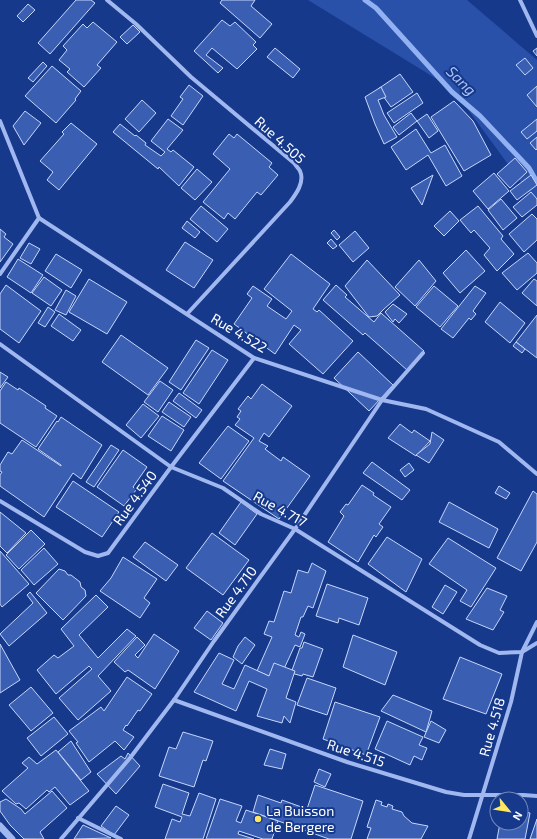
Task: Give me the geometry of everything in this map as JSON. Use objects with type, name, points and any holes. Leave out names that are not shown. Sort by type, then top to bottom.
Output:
[{"type":"street","name":"Rue 4.505","points":[[108,0],[136,24],[191,77],[294,164],[301,172],[299,190],[290,202],[187,314]]},
{"type":"street","points":[[520,0],[537,36]]},
{"type":"street","points":[[0,122],[39,218],[0,274]]},
{"type":"street","name":"Rue 4.522","points":[[39,218],[254,358],[382,400],[426,409],[499,442],[537,474]]},
{"type":"street","name":"Rue 4.717","points":[[0,344],[171,468],[223,488],[261,514],[295,529],[480,645],[499,653],[522,652],[537,643]]},
{"type":"street","name":"Rue 4.710","points":[[62,839],[78,818],[130,758],[174,700],[214,641],[295,529],[382,400],[423,353]]},
{"type":"street","name":"Rue 4.540","points":[[0,501],[85,552],[98,556],[108,553],[254,358]]},
{"type":"street","name":"Rue 4.518","points":[[469,839],[511,702],[522,652],[537,622]]},
{"type":"street","name":"Rue 4.515","points":[[174,700],[347,762],[446,792],[483,796],[537,796]]},
{"type":"street","points":[[78,818],[121,839]]},
{"type":"street","points":[[0,826],[12,839]]},
{"type":"shaded area","points":[[308,0],[467,0],[537,60],[537,204],[453,89]]},
{"type":"building","points":[[76,0],[91,0],[95,3],[50,54],[38,43]]},
{"type":"building","points":[[222,0],[255,0],[251,6],[272,24],[260,38],[220,3]]},
{"type":"building","points":[[28,4],[35,10],[23,22],[17,16]]},
{"type":"building","points":[[222,20],[230,26],[235,22],[256,42],[253,45],[257,49],[237,69],[212,48],[206,55],[223,68],[218,73],[194,51]]},
{"type":"building","points":[[93,22],[117,42],[97,65],[101,68],[84,87],[67,72],[70,69],[59,60],[67,50],[63,46],[83,24],[87,28]]},
{"type":"building","points":[[133,25],[140,32],[127,44],[120,37]]},
{"type":"building","points":[[275,48],[300,69],[293,78],[267,57]]},
{"type":"building","points":[[537,48],[537,56],[533,51]]},
{"type":"building","points":[[525,58],[533,68],[525,75],[516,65]]},
{"type":"building","points":[[43,62],[47,66],[33,82],[28,78]]},
{"type":"building","points":[[52,66],[81,91],[75,99],[76,100],[56,123],[25,96]]},
{"type":"building","points":[[400,74],[413,92],[391,107],[378,89]]},
{"type":"building","points":[[189,85],[203,96],[183,125],[171,116],[183,99],[180,97]]},
{"type":"building","points":[[537,86],[537,107],[527,95]]},
{"type":"building","points":[[381,87],[386,97],[378,100],[384,115],[397,137],[384,144],[365,97]]},
{"type":"building","points":[[417,93],[423,103],[394,123],[387,113]]},
{"type":"building","points":[[142,100],[156,113],[139,132],[125,119]]},
{"type":"building","points":[[454,101],[473,121],[491,155],[464,171],[431,117]]},
{"type":"building","points":[[25,111],[41,123],[24,145],[13,126]]},
{"type":"building","points":[[411,113],[417,121],[399,135],[393,127]]},
{"type":"building","points":[[427,114],[438,131],[429,138],[417,121]]},
{"type":"building","points":[[168,119],[183,130],[167,149],[171,152],[173,150],[194,167],[179,186],[159,167],[158,169],[113,132],[120,124],[161,156],[165,152],[151,141]]},
{"type":"building","points":[[537,119],[537,131],[527,139],[521,132]]},
{"type":"building","points":[[71,123],[97,144],[59,190],[47,180],[53,172],[40,161],[64,134],[62,132]]},
{"type":"building","points":[[416,129],[431,153],[445,145],[462,176],[446,186],[428,155],[406,170],[391,147]]},
{"type":"building","points":[[229,134],[234,138],[237,134],[272,163],[269,167],[278,175],[261,195],[257,192],[235,219],[228,213],[224,219],[203,202],[230,169],[213,154]]},
{"type":"building","points":[[537,137],[537,149],[536,150],[530,143]]},
{"type":"building","points":[[515,158],[527,172],[510,188],[497,174]]},
{"type":"building","points":[[197,169],[212,182],[195,200],[181,188]]},
{"type":"building","points":[[494,173],[509,191],[488,209],[473,191]]},
{"type":"building","points":[[433,175],[422,205],[411,188]]},
{"type":"building","points":[[531,175],[537,185],[517,200],[510,191]]},
{"type":"building","points":[[531,192],[537,199],[537,205],[522,217],[513,207]]},
{"type":"building","points":[[501,199],[517,218],[503,230],[488,210]]},
{"type":"building","points":[[201,206],[228,229],[217,242],[190,219]]},
{"type":"building","points":[[478,206],[503,236],[501,239],[514,254],[497,271],[484,255],[490,248],[474,230],[471,233],[460,220]]},
{"type":"building","points":[[450,211],[459,221],[444,236],[434,226]]},
{"type":"building","points":[[532,214],[537,219],[537,240],[524,252],[509,234]]},
{"type":"building","points":[[187,221],[200,232],[195,238],[182,228]]},
{"type":"building","points":[[0,229],[6,234],[4,237],[13,244],[0,262]]},
{"type":"building","points":[[334,230],[340,237],[337,240],[331,233]]},
{"type":"building","points":[[355,231],[369,248],[353,262],[339,245]]},
{"type":"building","points":[[331,239],[337,246],[333,249],[327,243]]},
{"type":"building","points":[[185,242],[213,260],[194,288],[166,270]]},
{"type":"building","points":[[29,243],[40,249],[31,264],[20,258]]},
{"type":"building","points":[[466,250],[485,271],[460,293],[443,273]]},
{"type":"building","points":[[528,253],[537,263],[537,273],[517,290],[502,273]]},
{"type":"building","points":[[56,254],[82,270],[71,288],[45,271]]},
{"type":"building","points":[[291,254],[330,284],[313,309],[317,312],[319,310],[353,341],[323,374],[289,344],[301,330],[294,325],[275,354],[234,324],[252,298],[247,294],[253,286],[272,299],[267,306],[286,319],[292,311],[264,289]]},
{"type":"building","points":[[18,259],[43,275],[31,293],[7,277]]},
{"type":"building","points":[[367,260],[400,295],[377,316],[369,317],[345,286]]},
{"type":"building","points":[[419,260],[436,281],[415,306],[395,287]]},
{"type":"building","points":[[44,277],[62,290],[51,306],[32,293]]},
{"type":"building","points":[[89,279],[127,302],[107,334],[69,312]]},
{"type":"building","points":[[534,279],[537,281],[537,306],[522,293]]},
{"type":"building","points":[[6,285],[41,311],[19,343],[0,329],[0,294]]},
{"type":"building","points":[[336,285],[347,295],[345,297],[374,322],[381,313],[424,351],[407,370],[365,333],[363,335],[323,300]]},
{"type":"building","points":[[434,286],[458,306],[440,327],[416,307]]},
{"type":"building","points":[[475,286],[486,293],[473,311],[476,314],[471,320],[469,318],[453,338],[441,329]]},
{"type":"building","points":[[66,290],[76,296],[66,315],[55,310]]},
{"type":"building","points":[[500,302],[525,323],[510,343],[485,322]]},
{"type":"building","points":[[393,304],[407,314],[399,323],[395,319],[393,322],[385,312]]},
{"type":"building","points":[[48,307],[55,312],[45,327],[38,323]]},
{"type":"building","points":[[59,314],[81,330],[73,341],[51,326]]},
{"type":"building","points":[[537,315],[537,358],[516,342]]},
{"type":"building","points":[[121,335],[168,368],[148,395],[102,362]]},
{"type":"building","points":[[196,340],[209,348],[181,390],[169,382]]},
{"type":"building","points":[[516,342],[525,349],[522,353],[513,346]]},
{"type":"building","points":[[212,350],[228,360],[199,404],[183,393]]},
{"type":"building","points":[[358,352],[393,385],[369,411],[334,378]]},
{"type":"building","points":[[0,372],[8,377],[0,388]]},
{"type":"building","points":[[160,381],[173,390],[158,412],[144,402]]},
{"type":"building","points":[[6,382],[18,390],[19,388],[46,406],[45,408],[57,416],[36,447],[0,423],[0,391]]},
{"type":"building","points":[[262,384],[292,406],[269,437],[264,433],[259,441],[268,446],[265,449],[281,461],[283,457],[310,476],[279,519],[223,481],[254,438],[235,425],[240,419],[237,417],[241,411],[238,409],[248,396],[251,399]]},
{"type":"building","points":[[179,393],[202,410],[196,418],[173,401]]},
{"type":"building","points":[[169,402],[191,417],[184,427],[162,412]]},
{"type":"building","points":[[143,404],[159,416],[141,438],[126,425]]},
{"type":"building","points":[[162,416],[184,430],[171,451],[148,436]]},
{"type":"building","points":[[61,417],[102,445],[81,479],[73,473],[44,517],[0,486],[0,475],[2,472],[0,471],[0,465],[8,452],[12,454],[22,440],[61,466],[38,449]]},
{"type":"building","points":[[400,424],[412,433],[414,430],[430,441],[416,456],[388,438]]},
{"type":"building","points":[[228,426],[249,441],[221,479],[199,463]]},
{"type":"building","points":[[432,432],[444,440],[429,463],[416,455],[430,444]]},
{"type":"building","points":[[111,445],[119,450],[94,487],[86,482]]},
{"type":"building","points":[[123,450],[147,467],[133,487],[136,490],[124,506],[97,487]]},
{"type":"building","points":[[372,462],[410,490],[402,500],[363,473]]},
{"type":"building","points":[[409,463],[414,470],[405,477],[400,470]]},
{"type":"building","points":[[73,481],[119,512],[102,537],[56,507]]},
{"type":"building","points":[[362,485],[374,493],[373,495],[391,507],[379,524],[383,527],[376,537],[374,535],[358,562],[328,542],[344,516],[340,512],[346,504],[348,505]]},
{"type":"building","points":[[499,486],[510,493],[506,499],[495,493]]},
{"type":"building","points":[[533,491],[537,494],[537,542],[521,571],[497,558]]},
{"type":"building","points":[[241,502],[257,514],[235,545],[219,533]]},
{"type":"building","points":[[449,502],[498,529],[489,548],[439,522]]},
{"type":"building","points":[[0,512],[26,533],[7,553],[0,546]]},
{"type":"building","points":[[31,530],[45,544],[19,569],[6,555]]},
{"type":"building","points":[[212,533],[249,560],[223,595],[186,568]]},
{"type":"building","points":[[387,537],[422,559],[406,592],[368,564]]},
{"type":"building","points":[[448,538],[496,568],[471,607],[460,601],[467,590],[429,564]]},
{"type":"building","points":[[145,542],[178,565],[166,581],[133,557]]},
{"type":"building","points":[[44,548],[58,564],[34,585],[21,570]]},
{"type":"building","points":[[0,551],[29,584],[2,607],[0,604]]},
{"type":"building","points":[[123,557],[157,579],[144,598],[150,603],[140,618],[100,591],[111,578]]},
{"type":"building","points":[[312,563],[326,571],[313,608],[308,606],[303,617],[301,617],[295,635],[299,637],[301,632],[305,634],[300,647],[295,645],[283,671],[279,670],[276,679],[257,671],[272,637],[264,634],[269,621],[274,622],[284,591],[291,593],[298,570],[308,573]]},
{"type":"building","points":[[59,569],[65,571],[68,575],[71,575],[80,582],[81,587],[85,590],[86,596],[63,620],[36,593]]},
{"type":"building","points":[[327,584],[368,598],[359,625],[339,618],[338,623],[316,616]]},
{"type":"building","points":[[445,585],[457,592],[443,614],[432,607]]},
{"type":"building","points":[[487,588],[507,596],[500,610],[504,612],[493,630],[466,619]]},
{"type":"building","points":[[30,592],[47,613],[9,646],[0,634],[33,603],[27,595]]},
{"type":"building","points":[[96,595],[108,607],[79,635],[98,658],[127,629],[136,636],[98,676],[111,691],[78,720],[59,698],[92,669],[89,666],[56,694],[37,670],[54,655],[58,658],[74,646],[61,629]]},
{"type":"building","points":[[207,611],[223,623],[211,640],[194,628]]},
{"type":"building","points":[[154,634],[179,651],[155,689],[128,670],[125,672],[114,662],[137,637],[145,645],[135,655],[138,658]]},
{"type":"building","points":[[353,635],[397,652],[385,685],[343,667]]},
{"type":"building","points":[[245,637],[255,645],[242,664],[233,657],[238,646]]},
{"type":"building","points":[[304,642],[323,649],[313,677],[291,673],[300,648],[302,648]]},
{"type":"building","points":[[0,644],[20,680],[0,693]]},
{"type":"building","points":[[219,653],[234,660],[222,684],[234,689],[245,665],[269,676],[274,663],[295,671],[286,698],[296,702],[290,723],[284,716],[282,723],[257,716],[267,689],[249,681],[236,711],[194,692]]},
{"type":"building","points":[[460,657],[502,674],[486,714],[443,699]]},
{"type":"building","points":[[127,677],[152,694],[140,711],[138,710],[123,730],[134,737],[124,750],[115,741],[89,762],[76,743],[78,742],[69,731],[101,707],[104,711]]},
{"type":"building","points":[[307,678],[336,688],[327,715],[297,705]]},
{"type":"building","points":[[31,687],[53,713],[31,731],[9,705]]},
{"type":"building","points":[[393,695],[432,711],[426,732],[381,711]]},
{"type":"building","points":[[335,702],[380,717],[366,755],[323,739]]},
{"type":"building","points":[[54,717],[68,734],[41,756],[27,738]]},
{"type":"building","points":[[387,721],[423,737],[419,745],[427,748],[422,760],[414,756],[410,765],[375,749]]},
{"type":"building","points":[[431,721],[446,730],[439,743],[424,737]]},
{"type":"building","points":[[183,732],[213,741],[206,761],[203,760],[194,787],[159,776],[169,747],[176,749]]},
{"type":"building","points":[[71,741],[91,772],[81,780],[58,752]]},
{"type":"building","points":[[270,749],[286,754],[282,769],[264,765]]},
{"type":"building","points":[[56,750],[89,791],[70,805],[55,787],[49,792],[47,790],[26,809],[19,803],[16,804],[2,791],[28,768],[22,763],[29,757],[37,764]]},
{"type":"building","points":[[128,753],[140,766],[116,794],[97,774],[121,756],[125,759]]},
{"type":"building","points":[[319,769],[331,774],[325,787],[314,782]]},
{"type":"building","points":[[163,784],[189,793],[182,814],[190,816],[199,793],[216,799],[203,839],[165,839],[172,819],[180,822],[182,817],[155,807]]},
{"type":"building","points":[[315,785],[363,801],[351,839],[329,839],[253,812],[258,795],[281,803],[282,800],[307,809]]},
{"type":"building","points":[[52,791],[67,808],[40,832],[44,839],[24,839],[10,825],[0,811],[0,802],[6,799],[21,809],[25,814]]},
{"type":"building","name":"La Buisson de Bergere","points":[[220,799],[242,806],[236,821],[241,823],[246,810],[278,821],[272,839],[263,839],[239,831],[238,834],[254,839],[206,839]]},
{"type":"building","points":[[376,800],[382,802],[381,805],[387,807],[388,804],[393,806],[392,809],[402,812],[404,816],[412,823],[428,826],[421,839],[367,839],[371,828],[367,827]]},
{"type":"building","points":[[116,806],[129,815],[114,835],[101,826]]},
{"type":"building","points":[[537,819],[537,839],[530,839]]},
{"type":"building","points":[[83,825],[111,838],[74,839]]},
{"type":"building","points":[[498,831],[527,831],[525,839],[497,839]]},
{"type":"waterway","name":"Sang","points":[[365,0],[376,8],[452,92],[480,116],[529,168],[537,182]]},
{"type":"place","name":"La Buisson de Bergere","points":[[258,819]]}]
